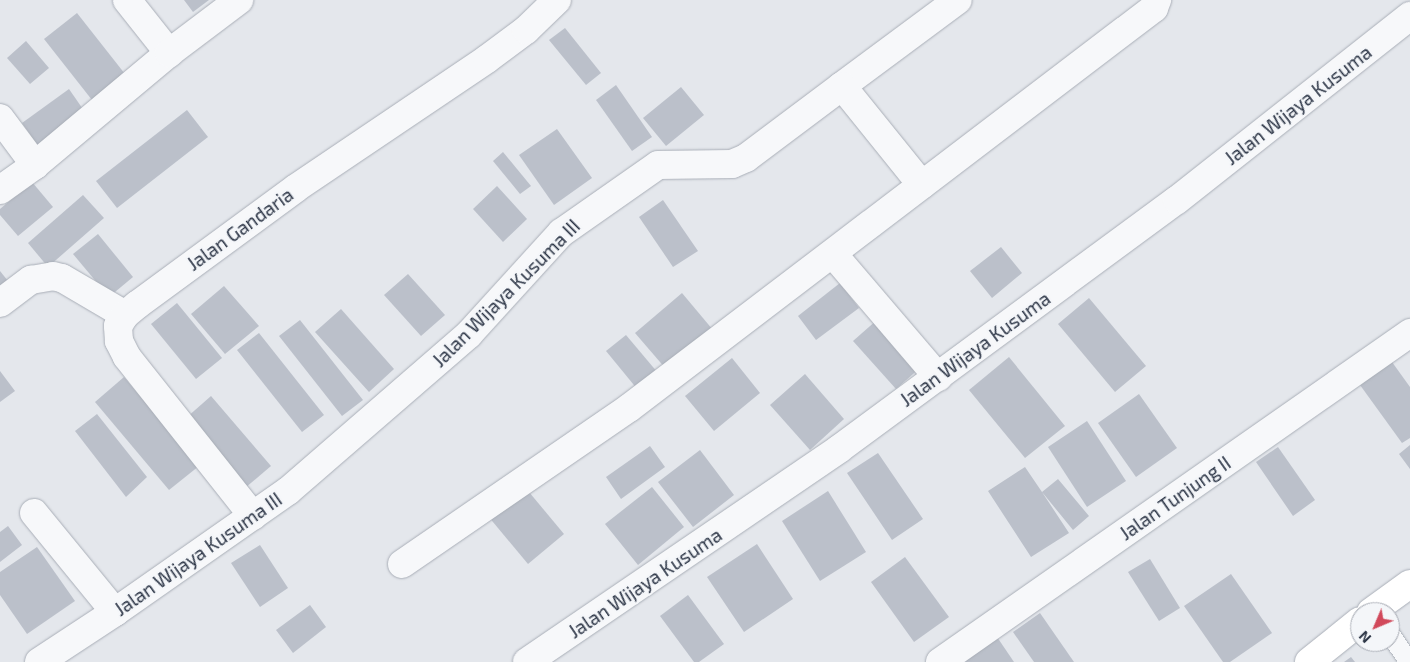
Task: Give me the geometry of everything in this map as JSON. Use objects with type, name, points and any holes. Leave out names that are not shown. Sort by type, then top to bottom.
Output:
[{"type":"main road","points":[[1385,602],[1410,584]]},
{"type":"main road","points":[[1309,662],[1350,629]]},
{"type":"street","points":[[127,0],[169,53]]},
{"type":"street","points":[[0,190],[35,164],[169,53],[239,0]]},
{"type":"street","name":"Jalan Gandaria","points":[[125,315],[296,188],[487,59],[526,30],[557,0]]},
{"type":"street","name":"Jalan Wijaya Kusuma III","points":[[39,662],[115,612],[288,491],[469,334],[570,225],[658,165],[732,164],[746,158],[958,0]]},
{"type":"street","points":[[402,564],[629,408],[1154,8],[1157,0]]},
{"type":"street","name":"Jalan Wijaya Kusuma","points":[[526,662],[839,449],[938,377],[1177,200],[1410,16]]},
{"type":"street","points":[[842,86],[922,185]]},
{"type":"street","points":[[0,118],[35,164]]},
{"type":"street","points":[[833,254],[938,377]]},
{"type":"street","points":[[0,303],[30,280],[53,276],[62,278],[125,315],[118,326],[119,341],[127,357],[253,516]]},
{"type":"street","name":"Jalan Tunjung II","points":[[940,662],[1410,333]]},
{"type":"street","points":[[34,513],[115,612]]},
{"type":"lane","points":[[1400,649],[1409,662]]},
{"type":"building","points":[[184,0],[209,0],[193,12]]},
{"type":"building","points":[[77,13],[125,74],[92,100],[44,39]]},
{"type":"building","points":[[565,28],[601,73],[586,85],[549,40]]},
{"type":"building","points":[[26,41],[49,68],[30,84],[7,58]]},
{"type":"building","points":[[616,85],[652,137],[632,151],[596,100]]},
{"type":"building","points":[[681,87],[704,115],[666,146],[643,118]]},
{"type":"building","points":[[69,89],[87,115],[40,149],[22,123]]},
{"type":"building","points":[[187,110],[208,137],[117,208],[96,181]]},
{"type":"building","points":[[557,129],[592,178],[554,205],[519,155]]},
{"type":"building","points":[[503,152],[531,186],[520,194],[493,161]]},
{"type":"building","points":[[32,182],[53,207],[18,236],[0,215],[0,209]]},
{"type":"building","points":[[497,186],[527,219],[503,242],[473,209]]},
{"type":"building","points":[[83,195],[104,218],[48,267],[28,243]]},
{"type":"building","points":[[663,200],[698,251],[673,267],[639,217]]},
{"type":"building","points":[[98,234],[133,277],[109,297],[73,254]]},
{"type":"building","points":[[1001,247],[1022,273],[992,298],[970,271]]},
{"type":"building","points":[[0,271],[8,281],[0,287]]},
{"type":"building","points":[[408,274],[445,315],[421,336],[384,295]]},
{"type":"building","points":[[840,283],[859,308],[816,340],[798,316]]},
{"type":"building","points":[[224,286],[259,326],[225,354],[191,314]]},
{"type":"building","points":[[682,293],[713,330],[666,369],[635,333]]},
{"type":"building","points":[[1089,298],[1146,366],[1115,392],[1058,324]]},
{"type":"building","points":[[177,303],[222,358],[196,379],[151,324]]},
{"type":"building","points":[[341,309],[394,369],[369,392],[315,332]]},
{"type":"building","points":[[878,319],[921,367],[896,389],[853,341]]},
{"type":"building","points":[[300,320],[363,400],[342,416],[279,336]]},
{"type":"building","points":[[259,333],[324,415],[302,432],[237,350]]},
{"type":"building","points":[[626,335],[658,373],[638,390],[606,351]]},
{"type":"building","points":[[1009,357],[1065,426],[1025,458],[969,390]]},
{"type":"building","points":[[732,358],[760,393],[714,431],[685,396]]},
{"type":"building","points":[[1392,362],[1410,387],[1410,438],[1402,443],[1360,385]]},
{"type":"building","points":[[0,371],[15,391],[0,402]]},
{"type":"building","points":[[805,374],[844,419],[810,450],[770,405]]},
{"type":"building","points":[[124,377],[199,466],[169,490],[95,402]]},
{"type":"building","points":[[1139,394],[1177,448],[1136,477],[1098,423]]},
{"type":"building","points":[[211,396],[271,466],[245,488],[186,418]]},
{"type":"building","points":[[97,414],[147,477],[126,497],[75,431]]},
{"type":"building","points":[[1087,421],[1126,481],[1087,507],[1048,447]]},
{"type":"building","points":[[1410,445],[1410,469],[1399,454]]},
{"type":"building","points":[[650,446],[665,467],[621,499],[606,477]]},
{"type":"building","points":[[1278,447],[1315,500],[1293,516],[1256,462]]},
{"type":"building","points":[[700,450],[734,495],[693,527],[658,482]]},
{"type":"building","points":[[878,453],[923,519],[892,540],[847,473]]},
{"type":"building","points":[[1025,467],[1069,533],[1031,557],[988,491]]},
{"type":"building","points":[[1058,479],[1089,516],[1073,530],[1042,492]]},
{"type":"building","points":[[524,486],[564,534],[528,564],[488,516]]},
{"type":"building","points":[[652,487],[684,527],[638,565],[605,524]]},
{"type":"building","points":[[828,491],[866,552],[820,581],[782,521]]},
{"type":"building","points":[[8,526],[22,545],[0,562],[0,532]]},
{"type":"building","points":[[757,544],[793,599],[744,632],[707,577]]},
{"type":"building","points":[[260,545],[288,588],[260,607],[231,563]]},
{"type":"building","points":[[37,547],[75,601],[27,634],[0,595],[0,572]]},
{"type":"building","points":[[905,557],[949,617],[914,642],[871,582]]},
{"type":"building","points":[[1150,559],[1180,608],[1159,621],[1128,572]]},
{"type":"building","points":[[1231,574],[1272,633],[1230,662],[1223,662],[1184,606]]},
{"type":"building","points":[[688,595],[724,644],[699,662],[694,662],[660,616]]},
{"type":"building","points":[[310,605],[326,627],[293,653],[276,630]]},
{"type":"building","points":[[1040,613],[1074,662],[1034,662],[1013,632]]},
{"type":"building","points":[[995,634],[1014,662],[955,662]]},
{"type":"building","points":[[1351,657],[1355,662],[1344,662]]}]
